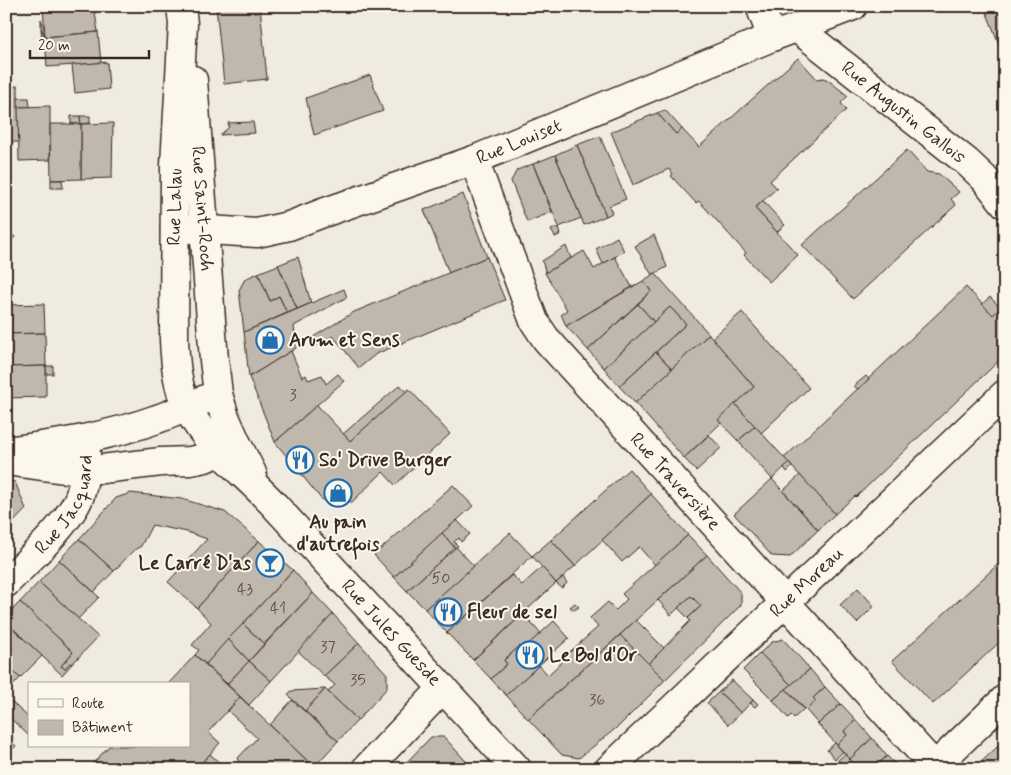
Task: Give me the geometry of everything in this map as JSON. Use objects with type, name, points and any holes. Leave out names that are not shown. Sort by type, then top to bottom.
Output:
[{"type":"street","points":[[760,6],[784,32]]},
{"type":"street","name":"Rue Louiset","points":[[175,228],[257,233],[281,228],[474,160],[784,32],[853,6]]},
{"type":"street","name":"Rue Lalau","points":[[182,15],[176,140],[174,346],[179,382],[186,407]]},
{"type":"street","name":"Rue Saint-Roch","points":[[182,15],[195,94],[218,394]]},
{"type":"street","name":"Rue Augustin Gallois","points":[[784,32],[967,162],[984,178],[1005,204]]},
{"type":"street","name":"Rue Traversière","points":[[474,160],[534,321],[546,339],[934,768]]},
{"type":"street","points":[[6,451],[88,438],[133,427],[159,419],[218,394]]},
{"type":"street","name":"Rue Jules Guesde","points":[[218,394],[228,449]]},
{"type":"street","name":"Rue Moreau","points":[[609,769],[784,601],[1005,394]]},
{"type":"street","name":"Rue Jules Guesde","points":[[186,407],[198,427],[228,449],[265,495],[517,769]]},
{"type":"street","name":"Rue Jacquard","points":[[6,583],[66,520],[80,496],[88,438]]},
{"type":"street","points":[[6,461],[46,468],[102,470],[161,462],[190,461],[228,449]]},
{"type":"street","points":[[366,769],[443,688]]},
{"type":"street","points":[[934,768],[1005,699]]},
{"type":"building","points":[[43,6],[94,6],[98,32],[45,37]]},
{"type":"building","points":[[216,6],[260,6],[267,79],[224,84]]},
{"type":"building","points":[[984,6],[1005,6],[1005,59]]},
{"type":"building","points":[[41,19],[44,28],[45,37],[41,28]]},
{"type":"building","points":[[41,28],[45,37],[46,50],[42,42]]},
{"type":"building","points":[[98,32],[101,63],[47,67],[45,37]]},
{"type":"building","points":[[798,58],[817,79],[823,78],[828,80],[848,96],[841,103],[846,110],[770,181],[777,188],[755,208],[798,255],[769,282],[744,255],[746,253],[699,201],[696,203],[671,176],[673,174],[669,169],[633,185],[611,132],[657,113],[676,134],[682,129],[699,147]]},
{"type":"building","points":[[107,62],[109,89],[75,93],[72,65]]},
{"type":"building","points":[[370,75],[383,111],[314,135],[306,98]]},
{"type":"building","points":[[18,86],[19,142],[6,142],[6,87]]},
{"type":"building","points":[[18,98],[29,98],[30,107],[18,107]]},
{"type":"building","points":[[50,106],[50,160],[19,161],[18,107]]},
{"type":"building","points":[[665,110],[682,129],[676,134],[657,113]]},
{"type":"building","points":[[71,116],[80,116],[81,124],[71,124]]},
{"type":"building","points":[[80,116],[90,116],[90,123],[81,124]]},
{"type":"building","points":[[253,122],[255,133],[220,135],[229,127],[228,123]]},
{"type":"building","points":[[113,123],[112,178],[81,179],[81,124]]},
{"type":"building","points":[[50,124],[81,124],[81,179],[51,180]]},
{"type":"building","points":[[600,136],[626,199],[609,206],[612,213],[606,216],[577,145]]},
{"type":"building","points":[[577,145],[606,216],[584,225],[555,155]]},
{"type":"building","points":[[907,150],[927,172],[939,174],[959,192],[951,199],[956,205],[853,299],[802,245]]},
{"type":"building","points":[[555,155],[581,218],[559,227],[533,164]]},
{"type":"building","points":[[533,164],[552,212],[527,222],[511,181],[517,170]]},
{"type":"building","points":[[51,180],[62,180],[63,188],[51,188]]},
{"type":"building","points":[[463,194],[487,257],[449,273],[424,210]]},
{"type":"building","points":[[763,201],[785,225],[777,232],[755,208]]},
{"type":"building","points":[[559,227],[561,234],[555,237],[551,230]]},
{"type":"building","points":[[6,229],[15,237],[6,247]]},
{"type":"building","points":[[654,235],[667,267],[652,275],[635,246]]},
{"type":"building","points":[[617,237],[624,251],[603,264],[596,249]]},
{"type":"building","points":[[566,246],[571,258],[546,273],[542,261]]},
{"type":"building","points":[[584,251],[594,269],[615,257],[632,287],[566,326],[561,314],[567,310],[545,273]]},
{"type":"building","points":[[298,257],[311,303],[297,309],[278,265]]},
{"type":"building","points":[[487,257],[505,300],[376,354],[359,368],[333,336],[314,347],[310,339],[354,312]]},
{"type":"building","points":[[278,265],[297,309],[287,313],[279,296],[270,301],[258,273]]},
{"type":"building","points":[[258,273],[270,301],[279,296],[287,313],[244,332],[239,290],[245,279]]},
{"type":"building","points":[[655,273],[709,334],[672,369],[656,352],[686,324],[670,307],[654,322],[638,304],[651,291],[643,281]]},
{"type":"building","points":[[643,281],[651,291],[588,350],[566,326]]},
{"type":"building","points":[[966,287],[993,315],[998,310],[1005,318],[1005,355],[856,497],[835,514],[784,458]]},
{"type":"building","name":"Arum et Sens","points":[[344,289],[347,297],[294,326],[296,348],[249,377],[244,332]]},
{"type":"building","points":[[990,297],[1002,309],[993,315],[982,304]]},
{"type":"building","points":[[44,304],[45,333],[6,334],[6,305]]},
{"type":"building","points":[[638,304],[654,322],[604,368],[588,350]]},
{"type":"building","points":[[670,307],[686,324],[619,386],[604,368]]},
{"type":"building","points":[[742,312],[809,388],[761,433],[735,404],[754,387],[712,338]]},
{"type":"building","points":[[45,333],[46,366],[6,367],[6,334]]},
{"type":"building","points":[[709,334],[754,387],[718,420],[721,423],[684,458],[635,403]]},
{"type":"building","points":[[291,351],[302,377],[306,375],[308,380],[322,375],[326,384],[338,374],[344,381],[275,442],[249,377]]},
{"type":"building","points":[[656,352],[672,369],[635,403],[619,386]]},
{"type":"building","points":[[46,366],[53,366],[53,374],[46,374]]},
{"type":"building","points":[[46,366],[46,397],[6,398],[6,367]]},
{"type":"building","points":[[866,376],[869,379],[858,389],[854,386]]},
{"type":"building","points":[[400,385],[407,392],[350,441],[343,434]]},
{"type":"building","points":[[409,389],[450,434],[395,485],[383,472],[352,502],[322,500],[275,442],[317,405],[350,441]]},
{"type":"building","points":[[735,404],[755,426],[738,441],[718,420]]},
{"type":"building","points":[[755,426],[789,463],[772,479],[738,441]]},
{"type":"building","points":[[709,435],[721,448],[696,471],[684,458]]},
{"type":"building","points":[[789,463],[792,467],[787,472],[784,467]]},
{"type":"building","points":[[629,469],[651,494],[575,566],[551,540]]},
{"type":"building","points":[[800,475],[835,514],[818,530],[783,491]]},
{"type":"building","points":[[772,479],[818,530],[790,557],[772,556],[734,514]]},
{"type":"building","points":[[6,481],[15,482],[26,509],[6,530]]},
{"type":"building","points":[[453,485],[473,506],[394,577],[374,555]]},
{"type":"building","points":[[131,493],[182,499],[225,512],[259,541],[197,608],[168,582],[207,539],[187,532],[152,525],[141,546],[133,551],[114,571],[79,539],[116,498]]},
{"type":"building","points":[[651,494],[688,535],[655,565],[639,547],[622,562],[602,540]]},
{"type":"building","points":[[457,520],[470,534],[461,542],[459,538],[454,542],[458,546],[455,548],[442,533]]},
{"type":"building","points":[[442,533],[455,548],[407,591],[394,577]]},
{"type":"building","points":[[510,533],[532,556],[447,633],[425,609]]},
{"type":"building","points":[[688,535],[707,555],[528,719],[506,695],[539,665],[548,675],[565,659],[563,658],[598,627],[590,618],[608,602],[616,610],[627,599],[622,594]]},
{"type":"building","points":[[79,539],[114,571],[94,592],[59,560]]},
{"type":"building","points":[[551,540],[575,566],[556,583],[532,556]]},
{"type":"building","points":[[259,541],[293,570],[206,664],[195,655],[199,650],[192,645],[211,623],[197,608]]},
{"type":"building","points":[[456,547],[474,566],[425,609],[407,591]]},
{"type":"building","points":[[707,555],[741,593],[741,605],[665,680],[648,664],[690,621],[688,618],[701,606],[691,596],[671,615],[658,600]]},
{"type":"building","points":[[1005,558],[1005,637],[933,704],[892,661]]},
{"type":"building","points":[[59,560],[99,597],[78,619],[39,582]]},
{"type":"building","points":[[542,567],[556,583],[473,660],[447,633],[512,575],[522,585]]},
{"type":"building","points":[[293,570],[313,593],[264,644],[243,624]]},
{"type":"building","points":[[563,577],[567,583],[562,588],[556,583]]},
{"type":"building","points":[[39,582],[98,637],[65,669],[61,666],[73,652],[20,602]]},
{"type":"building","points":[[858,588],[874,606],[857,623],[840,605]]},
{"type":"building","points":[[313,593],[333,614],[271,681],[249,661]]},
{"type":"building","points":[[691,596],[701,606],[688,618],[678,608]]},
{"type":"building","points":[[20,602],[73,652],[61,666],[65,669],[70,663],[72,664],[62,675],[6,622],[6,616]]},
{"type":"building","points":[[575,603],[579,607],[574,610],[570,607]]},
{"type":"building","points":[[333,614],[359,643],[324,676],[298,651]]},
{"type":"building","points":[[523,614],[541,634],[523,649],[520,646],[504,660],[507,664],[491,679],[473,660]]},
{"type":"building","points":[[636,620],[664,648],[648,664],[620,635]]},
{"type":"building","name":"Le Bol d'Or","points":[[554,621],[569,638],[506,695],[491,679],[507,664],[504,660],[520,646],[523,649]]},
{"type":"building","points":[[6,622],[42,656],[20,678],[6,665]]},
{"type":"building","points":[[243,624],[264,644],[249,661],[228,639]]},
{"type":"building","points":[[620,635],[665,680],[620,725],[579,758],[562,755],[528,719]]},
{"type":"building","points":[[228,639],[249,661],[227,684],[206,664]]},
{"type":"building","points":[[783,639],[810,669],[791,685],[760,653],[772,642]]},
{"type":"building","points":[[359,643],[387,674],[387,688],[358,720],[328,692],[335,685],[324,676]]},
{"type":"building","points":[[760,653],[791,685],[773,700],[743,670]]},
{"type":"building","points":[[195,655],[240,697],[208,732],[220,743],[198,769],[88,769],[107,748],[190,748],[190,682],[170,682]]},
{"type":"building","points":[[249,661],[271,681],[249,705],[227,684]]},
{"type":"building","points":[[6,665],[20,678],[6,693]]},
{"type":"building","points":[[810,669],[825,687],[813,698],[816,701],[806,710],[786,689]]},
{"type":"building","points":[[732,680],[753,700],[741,713],[719,692]]},
{"type":"building","points":[[825,687],[841,704],[818,724],[806,710],[816,701],[813,698]]},
{"type":"building","points":[[325,689],[358,720],[338,741],[305,711]]},
{"type":"building","points":[[325,689],[305,711],[288,695],[291,691]]},
{"type":"building","points":[[786,689],[804,709],[794,718],[791,715],[788,718],[773,700]]},
{"type":"building","points":[[719,692],[741,713],[728,725],[707,703]]},
{"type":"building","points":[[6,697],[28,717],[28,735],[6,714]]},
{"type":"building","points":[[240,697],[314,767],[312,769],[246,768],[237,759],[257,738],[228,711]]},
{"type":"building","points":[[292,700],[338,741],[314,767],[270,725]]},
{"type":"building","points":[[754,700],[758,704],[755,707],[750,703]]},
{"type":"building","points":[[841,704],[856,720],[844,731],[847,735],[837,745],[818,724]]},
{"type":"building","points":[[856,720],[872,738],[850,759],[837,745],[847,735],[844,731]]},
{"type":"building","points":[[6,737],[16,746],[6,756]]},
{"type":"building","points":[[431,737],[444,737],[473,769],[400,769]]},
{"type":"building","points":[[872,738],[887,756],[875,767],[872,763],[866,769],[858,769],[850,759]]},
{"type":"building","points":[[1005,739],[1005,755],[997,747]]},
{"type":"building","points":[[835,743],[843,752],[835,759],[827,750]]},
{"type":"building","points":[[997,747],[1005,755],[1005,769],[974,769]]},
{"type":"building","points":[[210,754],[226,769],[198,769]]},
{"type":"building","points":[[845,754],[853,764],[848,769],[838,760]]},
{"type":"building","points":[[887,756],[897,766],[897,769],[866,769],[872,763],[875,767]]},
{"type":"place","name":"Arum et Sens","points":[[270,340]]},
{"type":"place","name":"So' Drive Burger","points":[[300,460]]},
{"type":"place","name":"Au pain d'autrefois","points":[[338,493]]},
{"type":"place","name":"Le Carré D'as","points":[[270,563]]},
{"type":"place","name":"Fleur de sel","points":[[448,612]]},
{"type":"place","name":"Le Bol d'Or","points":[[530,655]]}]
